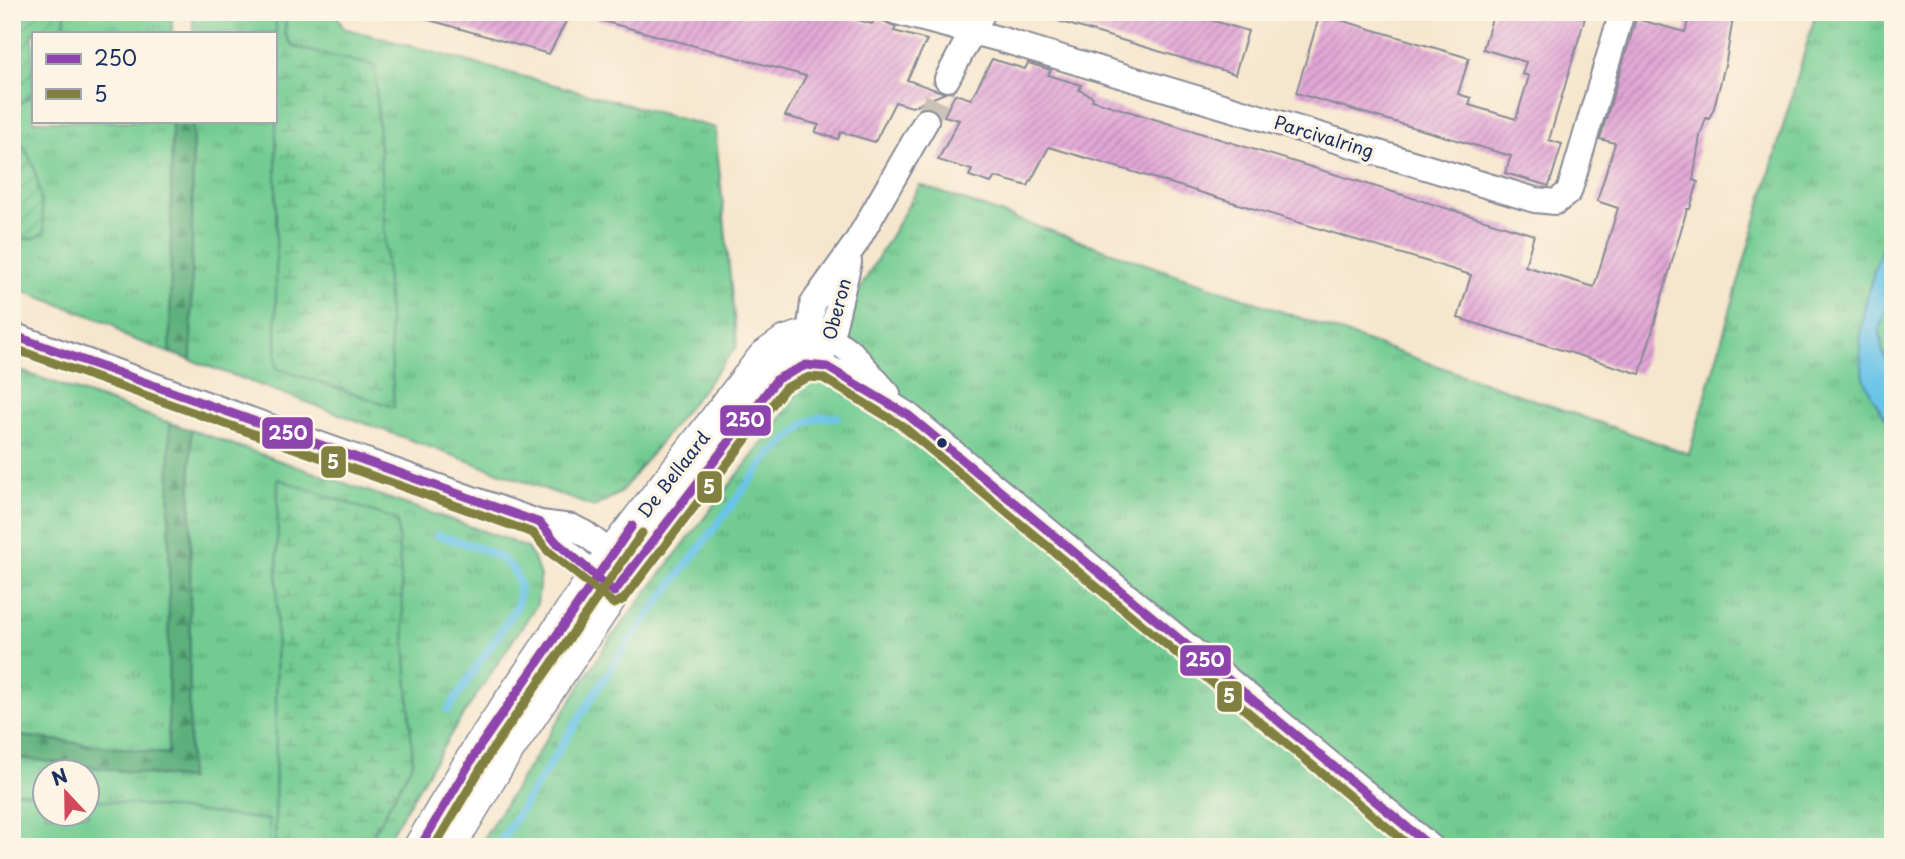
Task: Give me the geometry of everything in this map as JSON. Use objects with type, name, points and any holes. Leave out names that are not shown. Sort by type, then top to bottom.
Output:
[{"type":"street","name":"Parcivalring","points":[[897,12],[978,23],[1003,40],[1535,200],[1556,202],[1569,192],[1622,12]]},
{"type":"street","points":[[947,79],[978,23]]},
{"type":"street","name":"Oberon","points":[[819,346],[813,303],[856,243],[926,121]]},
{"type":"street","points":[[12,335],[540,523],[572,527],[613,573]]},
{"type":"street","name":"De Bellaard","points":[[420,847],[480,746],[613,573],[764,357],[785,342],[819,346]]},
{"type":"street","points":[[819,346],[838,372],[908,415],[1431,847]]},
{"type":"street","name":"De Bellaard","points":[[449,847],[613,573]]},
{"type":"green space","points":[[12,12],[172,12],[172,32],[32,32],[32,122],[172,122],[170,353],[124,336],[113,324],[12,287]]},
{"type":"green space","points":[[26,12],[65,12],[64,32],[32,32],[32,95],[21,103],[15,94],[11,71],[18,33]]},
{"type":"green space","points":[[193,12],[276,12],[276,32],[193,32]]},
{"type":"green space","points":[[276,12],[290,12],[285,31],[294,47],[375,66],[394,407],[276,368]]},
{"type":"green space","points":[[290,12],[336,12],[343,28],[715,128],[737,346],[620,493],[594,507],[191,360],[193,122],[276,122],[276,368],[375,67],[294,47],[285,31]]},
{"type":"green space","points":[[1816,12],[1893,12],[1893,847],[478,847],[608,642],[774,428],[823,353],[920,185],[1689,454]]},
{"type":"green space","points":[[172,122],[193,122],[191,360],[170,353]]},
{"type":"green space","points":[[12,130],[29,156],[37,179],[45,233],[35,238],[17,239],[12,234]]},
{"type":"green space","points":[[12,368],[170,423],[168,754],[12,735]]},
{"type":"green space","points":[[170,423],[191,430],[189,779],[102,768],[102,758],[32,759],[12,757],[12,735],[168,754]]},
{"type":"green space","points":[[191,430],[503,538],[527,548],[534,559],[540,576],[537,604],[454,729],[383,847],[366,847],[413,762],[278,479],[275,847],[12,847],[12,757],[32,759],[32,828],[102,828],[102,768],[189,779]]},
{"type":"green space","points":[[278,479],[397,520],[413,762],[366,847],[275,847]]},
{"type":"green space","points":[[12,791],[32,793],[32,828],[102,828],[102,801],[269,820],[269,847],[12,847]]},
{"type":"water","points":[[1893,212],[1893,292],[1880,328],[1882,349],[1893,380],[1893,432],[1865,380],[1860,339],[1867,295]]},
{"type":"building","points":[[427,12],[571,12],[549,54],[426,19]]},
{"type":"building","points":[[596,12],[836,14],[872,24],[875,17],[896,27],[894,31],[927,40],[907,80],[945,93],[912,107],[895,102],[875,142],[841,132],[838,139],[815,132],[819,125],[785,116],[806,76],[595,19]]},
{"type":"building","points":[[1049,12],[1183,12],[1248,31],[1235,74],[1048,18]]},
{"type":"building","points":[[1494,12],[1567,12],[1585,18],[1549,140],[1562,144],[1549,186],[1505,173],[1511,156],[1296,93],[1320,14],[1469,58],[1458,94],[1471,98],[1469,105],[1516,119],[1529,76],[1522,74],[1526,62],[1483,49]]},
{"type":"building","points":[[1691,12],[1734,12],[1726,61],[1714,108],[1709,119],[1706,118],[1700,136],[1693,180],[1698,182],[1690,209],[1687,209],[1640,374],[1458,318],[1471,275],[1137,173],[1049,147],[1028,186],[995,177],[991,183],[969,176],[972,170],[938,160],[959,120],[944,116],[955,94],[971,99],[992,59],[1025,69],[1028,63],[1051,70],[1048,75],[1081,85],[1079,90],[1093,97],[1092,100],[1534,235],[1525,266],[1594,287],[1618,208],[1597,201],[1615,143],[1600,139],[1636,19],[1685,32]]},
{"type":"waterway","points":[[497,847],[624,648],[768,457],[807,422],[821,417],[837,417]]},
{"type":"waterway","points":[[437,535],[497,556],[509,565],[517,576],[520,590],[516,608],[448,710]]},
{"type":"tunnel","points":[[926,121],[947,79]]},
{"type":"transit line","name":"250","points":[[12,335],[540,523],[556,542],[614,592],[777,379],[806,365],[827,367],[908,415],[1431,847]]},
{"type":"transit line","name":"5","points":[[12,348],[533,533],[548,551],[614,604],[624,599],[785,388],[809,377],[823,378],[901,425],[1411,847]]},
{"type":"transit line","name":"250","points":[[420,847],[480,746],[632,526]]},
{"type":"transit line","name":"5","points":[[434,847],[490,753],[642,533]]}]
